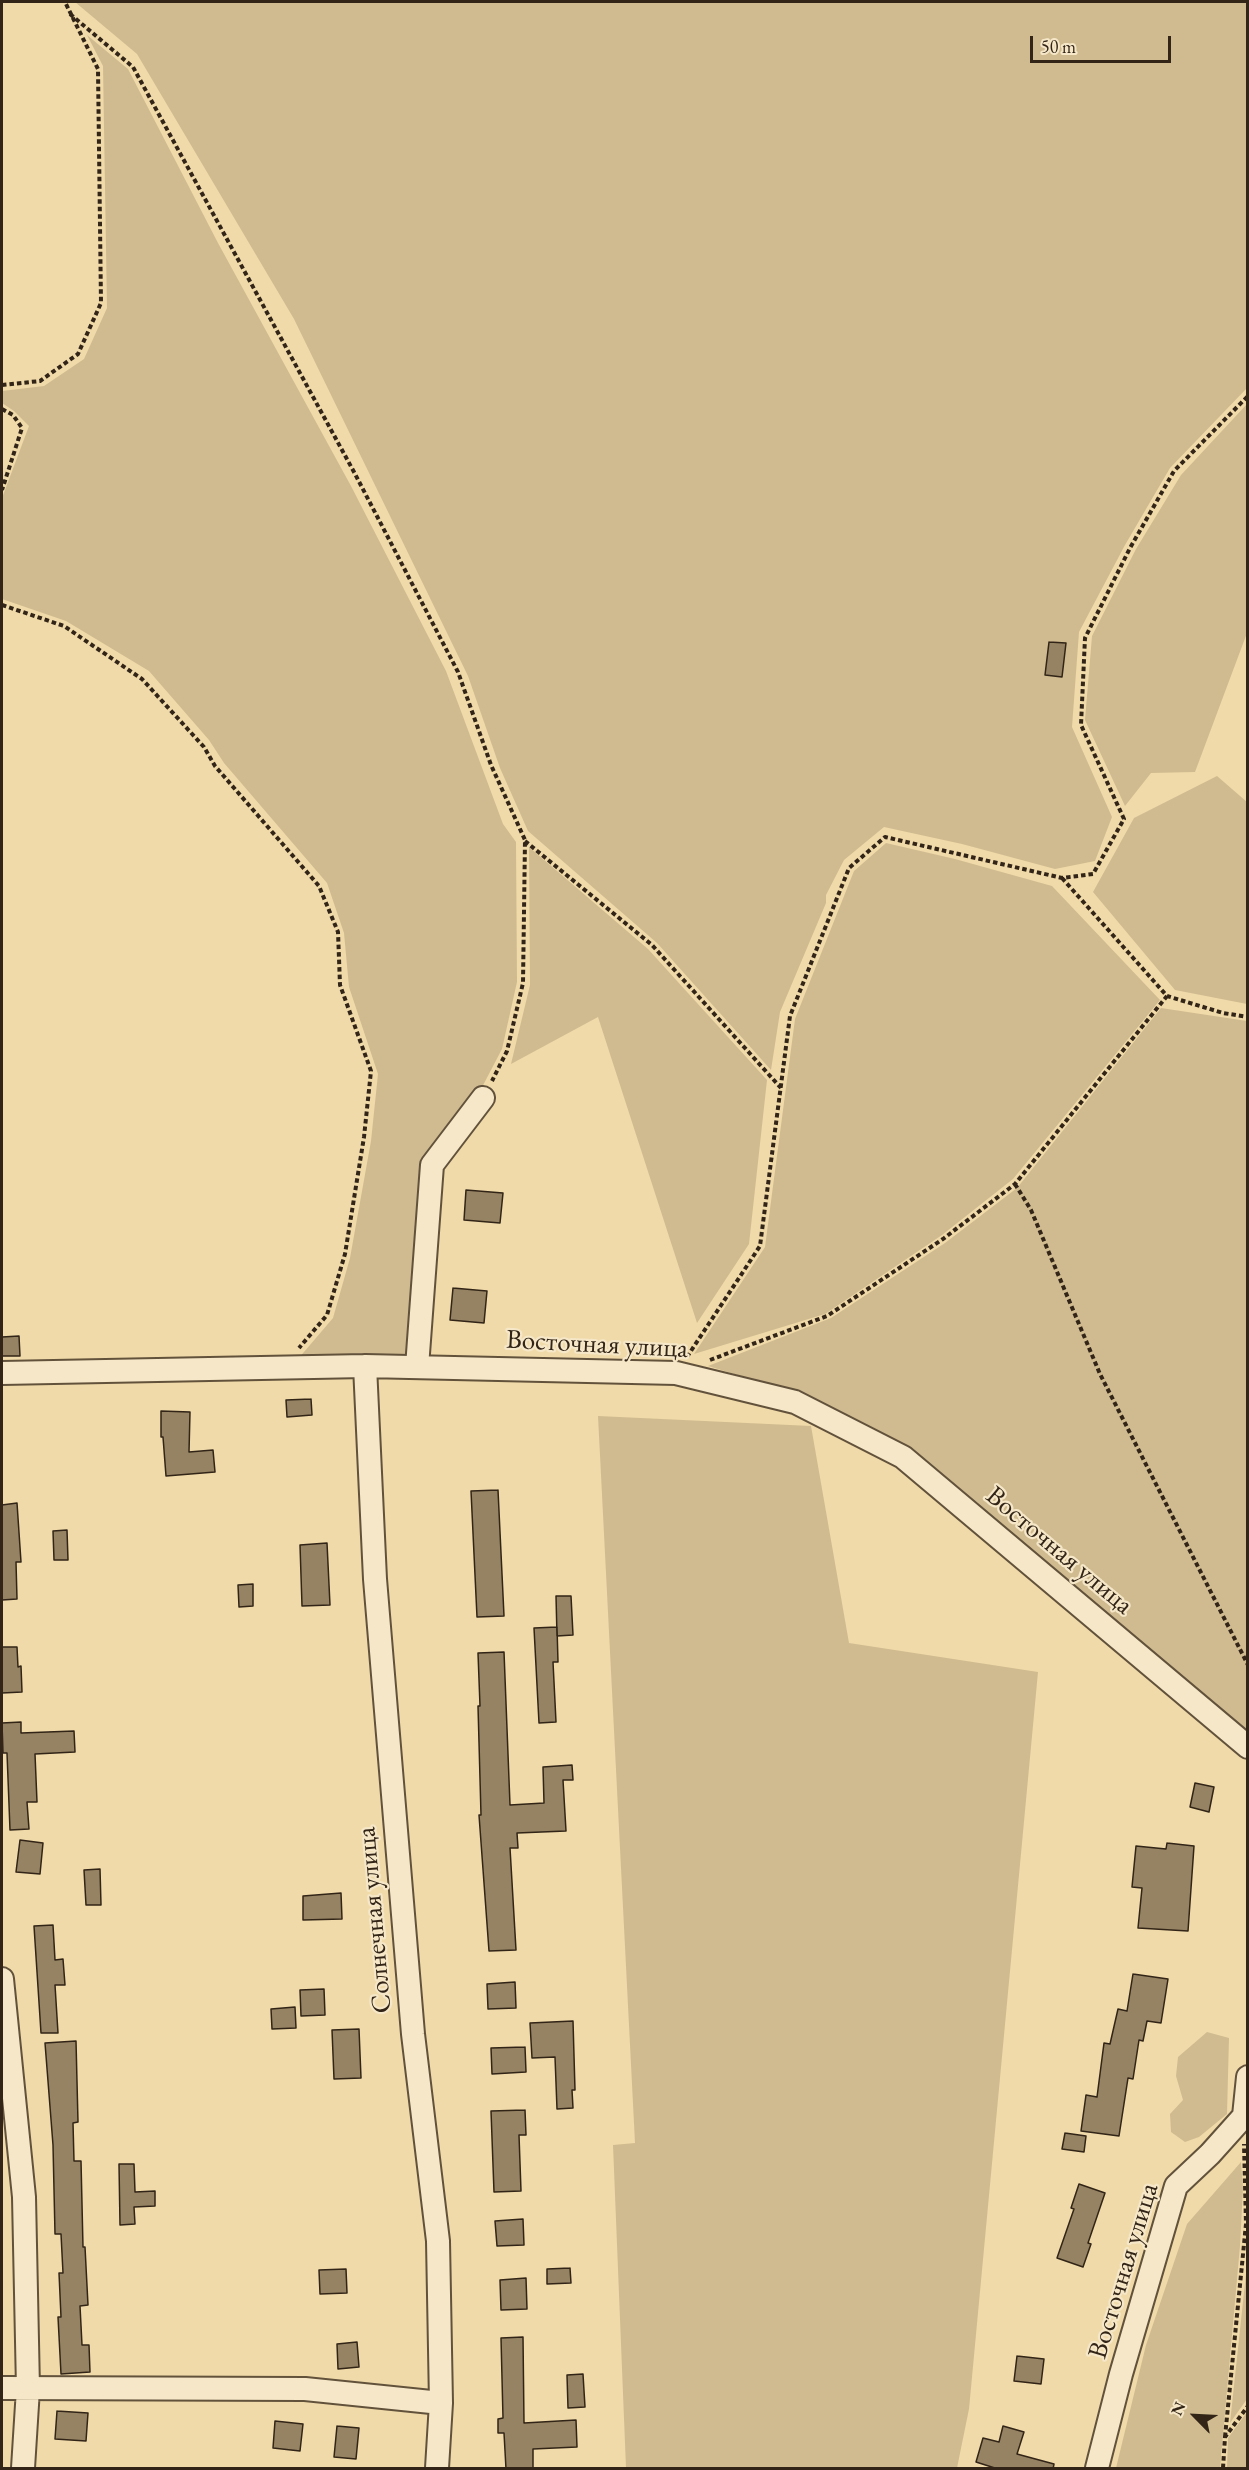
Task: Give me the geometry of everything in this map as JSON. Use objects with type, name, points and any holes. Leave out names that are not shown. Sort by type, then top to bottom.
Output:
[{"type":"street","points":[[417,1367],[432,1165],[483,1098]]},
{"type":"street","name":"Восточная улица","points":[[2,1372],[364,1366],[676,1373],[795,1402],[903,1457],[1248,1747]]},
{"type":"street","name":"Солнечная улица","points":[[364,1366],[375,1579],[413,2034],[438,2241],[441,2403],[437,2469]]},
{"type":"street","points":[[2,1979],[24,2198],[28,2389],[23,2469]]},
{"type":"street","points":[[1244,2116],[1248,2077]]},
{"type":"street","name":"Восточная улица","points":[[1097,2469],[1121,2374],[1176,2186],[1210,2154],[1244,2116]]},
{"type":"street","points":[[2,2388],[305,2389],[441,2403]]},
{"type":"path","points":[[2,385],[40,381],[78,354],[101,303],[98,69],[65,2]]},
{"type":"path","points":[[70,14],[133,67],[139,77],[354,472],[458,672],[491,765],[525,840],[523,983],[507,1051],[483,1098]]},
{"type":"path","points":[[676,1373],[760,1246],[790,1016],[849,868],[885,837],[1062,878],[1093,874],[1124,819],[1081,725],[1085,638],[1130,548],[1174,471],[1248,396]]},
{"type":"path","points":[[2,409],[12,415],[22,428],[2,490]]},
{"type":"path","points":[[2,605],[64,626],[142,679],[204,747],[215,766],[319,886],[338,932],[340,985],[371,1071],[364,1137],[345,1254],[327,1315],[283,1367]]},
{"type":"path","points":[[525,840],[652,945],[781,1088]]},
{"type":"path","points":[[1062,878],[1167,996],[1224,1013],[1248,1017]]},
{"type":"path","points":[[708,1361],[827,1316],[943,1239],[1015,1184],[1167,996]]},
{"type":"path","points":[[1015,1184],[1031,1210],[1100,1374],[1248,1665]]},
{"type":"path","points":[[1224,2469],[1225,2437],[1246,2224],[1244,2116]]},
{"type":"path","points":[[1225,2437],[1248,2406]]},
{"type":"shaded area","points":[[75,2],[1247,2],[1247,388],[1170,468],[1125,545],[1079,632],[1072,727],[1112,817],[1095,861],[1055,869],[962,844],[884,827],[844,860],[826,895],[826,903],[780,1012],[771,1070],[657,943],[528,831],[500,768],[468,676],[294,319],[137,54]]},
{"type":"shaded area","points":[[87,35],[128,69],[218,243],[351,486],[446,671],[503,824],[516,842],[517,982],[502,1049],[479,1093],[425,1163],[408,1353],[396,1360],[298,1359],[333,1318],[350,1258],[371,1141],[378,1074],[349,987],[344,933],[327,883],[149,671],[66,621],[2,599],[2,498],[29,426],[2,403],[2,391],[44,386],[84,359],[107,308],[103,66]]},
{"type":"shaded area","points":[[1247,404],[1247,633],[1195,772],[1151,773],[1125,806],[1085,720],[1092,636],[1136,549],[1181,475]]},
{"type":"shaded area","points":[[1217,776],[1247,802],[1247,1004],[1175,990],[1093,892],[1134,818]]},
{"type":"shaded area","points":[[886,843],[955,859],[1052,886],[1160,1000],[1013,1179],[942,1235],[825,1314],[694,1354],[765,1247],[795,1019],[854,871]]},
{"type":"shaded area","points":[[529,847],[648,949],[767,1080],[749,1244],[697,1323],[598,1017],[511,1064],[530,985]]},
{"type":"shaded area","points":[[1161,1008],[1247,1021],[1247,1730],[909,1451],[797,1393],[708,1366],[831,1318],[945,1243],[1017,1188]]},
{"type":"shaded area","points":[[598,1416],[811,1426],[849,1643],[1038,1672],[969,2409],[957,2468],[626,2468],[613,2145],[635,2143]]},
{"type":"shaded area","points":[[1207,2032],[1229,2038],[1227,2114],[1199,2137],[1185,2142],[1171,2132],[1170,2114],[1183,2100],[1176,2076],[1178,2057]]},
{"type":"shaded area","points":[[1241,2162],[1243,2188],[1240,2246],[1220,2468],[1116,2468],[1146,2345],[1187,2224]]},
{"type":"shaded area","points":[[1247,2264],[1247,2399],[1230,2423],[1245,2283]]},
{"type":"shaded area","points":[[1247,2412],[1247,2468],[1227,2468],[1228,2438]]},
{"type":"building","points":[[1049,642],[1066,643],[1062,677],[1045,675]]},
{"type":"building","points":[[466,1190],[503,1193],[500,1223],[464,1220]]},
{"type":"building","points":[[453,1288],[487,1291],[484,1323],[450,1320]]},
{"type":"building","points":[[19,1336],[20,1356],[2,1356],[2,1337]]},
{"type":"building","points":[[311,1399],[312,1415],[287,1417],[286,1400]]},
{"type":"building","points":[[161,1411],[190,1412],[189,1452],[213,1450],[215,1472],[166,1476],[163,1437],[161,1437]]},
{"type":"building","points":[[498,1490],[504,1616],[477,1617],[471,1491]]},
{"type":"building","points":[[17,1503],[21,1562],[16,1562],[17,1599],[2,1600],[2,1505]]},
{"type":"building","points":[[67,1530],[68,1560],[54,1560],[53,1531]]},
{"type":"building","points":[[327,1543],[330,1605],[302,1606],[300,1545]]},
{"type":"building","points":[[253,1584],[253,1606],[239,1607],[238,1585]]},
{"type":"building","points":[[556,1596],[571,1596],[573,1635],[557,1636]]},
{"type":"building","points":[[557,1627],[558,1662],[553,1662],[556,1722],[539,1723],[534,1628]]},
{"type":"building","points":[[2,1647],[17,1647],[18,1667],[21,1666],[22,1692],[2,1693]]},
{"type":"building","points":[[504,1652],[510,1805],[544,1803],[543,1767],[572,1765],[573,1780],[563,1780],[566,1831],[517,1833],[518,1848],[510,1848],[516,1950],[489,1951],[479,1815],[481,1815],[478,1653]]},
{"type":"building","points":[[21,1722],[21,1733],[74,1731],[75,1752],[35,1754],[37,1802],[27,1802],[29,1829],[10,1830],[7,1753],[3,1753],[2,1723]]},
{"type":"building","points":[[1195,1783],[1214,1787],[1209,1812],[1190,1807]]},
{"type":"building","points":[[20,1840],[43,1843],[40,1874],[16,1872]]},
{"type":"building","points":[[1167,1843],[1194,1846],[1188,1931],[1138,1928],[1142,1888],[1132,1887],[1136,1846],[1166,1849]]},
{"type":"building","points":[[100,1869],[101,1905],[86,1905],[84,1870]]},
{"type":"building","points":[[341,1893],[342,1919],[303,1920],[303,1896]]},
{"type":"building","points":[[53,1925],[55,1960],[63,1959],[65,1985],[55,1985],[58,2033],[41,2033],[34,1926]]},
{"type":"building","points":[[1133,1974],[1168,1979],[1161,2023],[1147,2021],[1143,2041],[1139,2040],[1133,2079],[1128,2078],[1119,2136],[1081,2131],[1086,2095],[1097,2097],[1104,2043],[1110,2044],[1118,2009],[1127,2011]]},
{"type":"building","points":[[515,1982],[516,2008],[488,2009],[487,1984]]},
{"type":"building","points":[[324,1989],[325,2015],[301,2016],[300,1990]]},
{"type":"building","points":[[295,2007],[296,2028],[272,2029],[271,2009]]},
{"type":"building","points":[[573,2021],[575,2090],[572,2090],[573,2108],[557,2109],[555,2057],[532,2058],[530,2023]]},
{"type":"building","points":[[359,2029],[361,2078],[334,2079],[332,2030]]},
{"type":"building","points":[[76,2041],[78,2122],[73,2123],[74,2161],[81,2161],[83,2247],[85,2247],[88,2305],[80,2306],[82,2345],[89,2345],[90,2372],[61,2374],[58,2317],[61,2317],[59,2273],[63,2273],[61,2234],[55,2234],[53,2145],[45,2043]]},
{"type":"building","points":[[525,2047],[526,2072],[492,2074],[491,2048]]},
{"type":"building","points":[[525,2110],[526,2135],[519,2135],[521,2191],[494,2192],[491,2111]]},
{"type":"building","points":[[1065,2133],[1086,2136],[1084,2152],[1062,2149]]},
{"type":"building","points":[[119,2164],[134,2164],[135,2192],[155,2191],[155,2206],[134,2207],[135,2224],[120,2225]]},
{"type":"building","points":[[1079,2184],[1105,2193],[1088,2243],[1091,2244],[1083,2267],[1057,2258],[1074,2209],[1071,2208]]},
{"type":"building","points":[[523,2219],[524,2245],[497,2246],[495,2221]]},
{"type":"building","points":[[570,2268],[571,2283],[547,2284],[547,2269]]},
{"type":"building","points":[[346,2269],[347,2293],[320,2294],[319,2270]]},
{"type":"building","points":[[526,2278],[527,2309],[501,2310],[500,2280]]},
{"type":"building","points":[[523,2337],[524,2423],[576,2420],[577,2447],[533,2449],[533,2469],[506,2469],[504,2433],[498,2433],[498,2419],[503,2418],[501,2338]]},
{"type":"building","points":[[357,2342],[359,2367],[338,2369],[337,2344]]},
{"type":"building","points":[[1017,2356],[1044,2359],[1041,2384],[1014,2381]]},
{"type":"building","points":[[583,2374],[585,2407],[568,2408],[567,2375]]},
{"type":"building","points":[[57,2411],[88,2413],[86,2441],[55,2439]]},
{"type":"building","points":[[275,2421],[303,2424],[300,2451],[273,2448]]},
{"type":"building","points":[[337,2426],[359,2428],[356,2459],[334,2457]]},
{"type":"building","points":[[1003,2426],[1024,2432],[1017,2454],[1054,2464],[1053,2469],[998,2469],[976,2462],[983,2438],[999,2442]]}]
